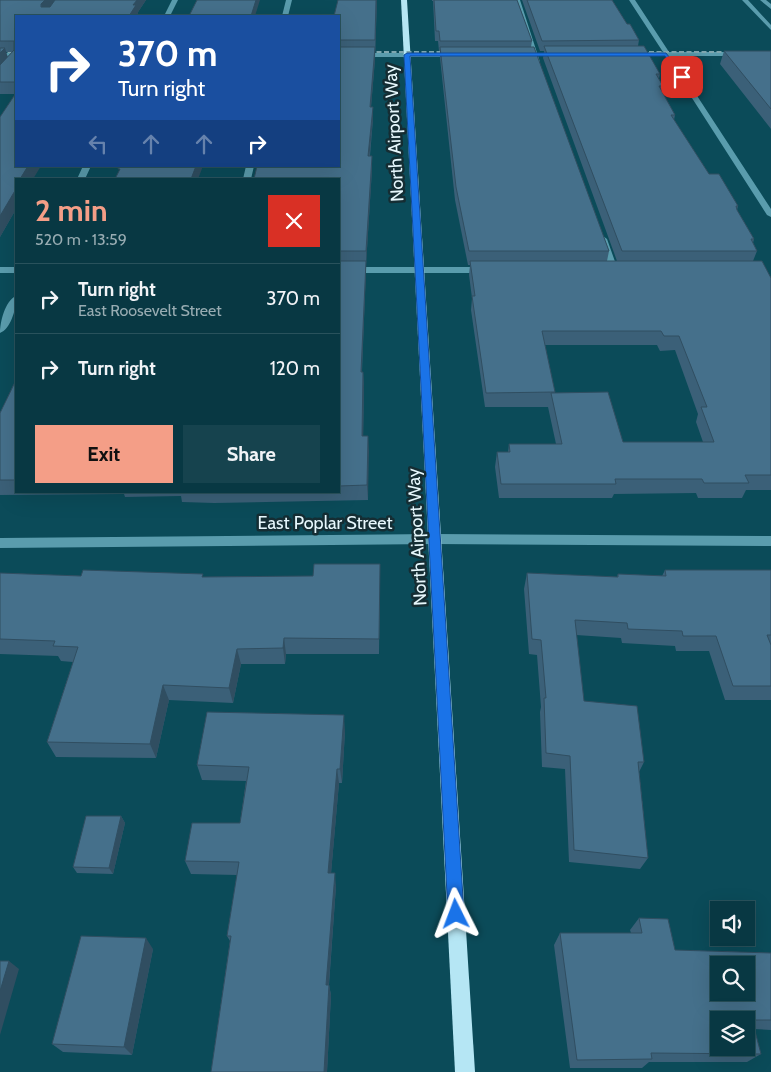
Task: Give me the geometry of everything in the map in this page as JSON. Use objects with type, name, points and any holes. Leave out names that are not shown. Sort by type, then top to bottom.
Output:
[{"type":"main road","name":"North Airport Way","points":[[404,0],[465,1072]]},
{"type":"street","points":[[168,15],[175,0]]},
{"type":"street","points":[[285,15],[289,0]]},
{"type":"street","points":[[517,0],[540,66]]},
{"type":"street","points":[[632,0],[771,215]]},
{"type":"street","points":[[745,0],[771,28]]},
{"type":"street","points":[[763,0],[770,7]]},
{"type":"street","points":[[0,50],[15,50]]},
{"type":"street","points":[[340,50],[466,52]]},
{"type":"street","points":[[340,55],[407,52]]},
{"type":"street","points":[[525,52],[544,52]]},
{"type":"street","points":[[622,52],[771,52]]},
{"type":"street","points":[[0,55],[15,55]]},
{"type":"street","points":[[10,63],[15,56]]},
{"type":"street","points":[[600,230],[614,270]]},
{"type":"street","points":[[0,270],[15,270]]},
{"type":"street","points":[[340,270],[497,270]]},
{"type":"street","points":[[0,330],[15,302]]},
{"type":"street","name":"East Poplar Street","points":[[0,543],[434,540],[771,541]]},
{"type":"building","points":[[0,0],[45,0],[41,7],[50,7],[55,0],[137,0],[130,15],[15,15],[15,82],[0,82],[0,65],[14,50],[14,41],[0,41]]},
{"type":"building","points":[[197,0],[256,0],[251,15],[190,15]]},
{"type":"building","points":[[338,0],[376,0],[375,40],[340,40],[340,15],[334,15]]},
{"type":"building","points":[[434,0],[517,0],[532,41],[440,41],[439,31],[436,31]]},
{"type":"building","points":[[527,0],[612,0],[639,40],[542,41]]},
{"type":"building","points":[[544,46],[644,46],[660,74],[656,74],[663,86],[659,86],[675,115],[671,115],[709,174],[719,174],[738,206],[736,206],[737,210],[754,239],[751,239],[757,251],[622,251]]},
{"type":"building","points":[[340,47],[375,47],[370,107],[373,107],[368,156],[372,156],[366,251],[340,251],[340,178],[254,178],[257,167],[340,167]]},
{"type":"building","points":[[440,47],[534,47],[609,251],[469,251],[456,187]]},
{"type":"building","points":[[724,51],[771,51],[771,109]]},
{"type":"building","points":[[15,94],[15,167],[27,167],[21,178],[15,178],[15,191],[0,216],[0,117]]},
{"type":"building","points":[[119,167],[196,167],[191,178],[116,178],[120,169],[118,169]]},
{"type":"building","points":[[340,261],[366,261],[361,372],[363,372],[362,436],[368,436],[367,485],[340,486]]},
{"type":"building","points":[[470,261],[762,261],[771,278],[771,475],[745,475],[749,483],[704,483],[702,479],[615,479],[616,484],[501,484],[497,452],[510,452],[509,444],[562,444],[551,393],[608,392],[623,442],[714,442],[701,407],[707,407],[679,336],[664,336],[661,331],[542,331],[555,392],[486,393],[472,296],[475,296]]},
{"type":"building","points":[[15,382],[15,480],[0,480],[0,413]]},
{"type":"building","points":[[314,564],[380,564],[379,639],[284,638],[283,648],[237,649],[229,688],[163,685],[150,744],[47,742],[78,647],[53,646],[55,641],[0,639],[0,573],[81,576],[83,570],[203,574],[202,577],[313,576]]},
{"type":"building","points":[[665,570],[771,570],[771,635],[767,635],[771,645],[771,686],[733,686],[716,636],[683,636],[682,631],[628,629],[627,623],[575,620],[584,701],[637,706],[644,762],[638,762],[648,858],[574,850],[570,756],[546,753],[544,698],[546,698],[541,640],[532,639],[527,573],[618,577],[618,574],[666,576]]},
{"type":"building","points":[[207,712],[344,715],[340,769],[337,769],[328,873],[335,873],[326,985],[329,985],[324,1072],[211,1072],[231,936],[227,936],[239,862],[185,861],[192,823],[240,823],[249,767],[197,765]]},
{"type":"building","points":[[86,816],[121,816],[109,868],[73,867]]},
{"type":"building","points":[[639,918],[668,919],[675,950],[771,953],[771,1020],[755,1020],[755,1011],[710,1011],[710,1054],[651,1053],[652,1059],[577,1060],[560,933],[642,933]]},
{"type":"building","points":[[81,936],[146,938],[124,1047],[52,1044]]},
{"type":"building","points":[[0,961],[9,961],[0,991]]},
{"type":"building","points":[[755,1031],[761,1054],[755,1054]]},
{"type":"railway","points":[[0,52],[15,52]]},
{"type":"railway","points":[[340,52],[454,52]]},
{"type":"railway","points":[[634,52],[736,52]]},
{"type":"route","points":[[456,914],[407,55],[666,54],[682,77]]}]
